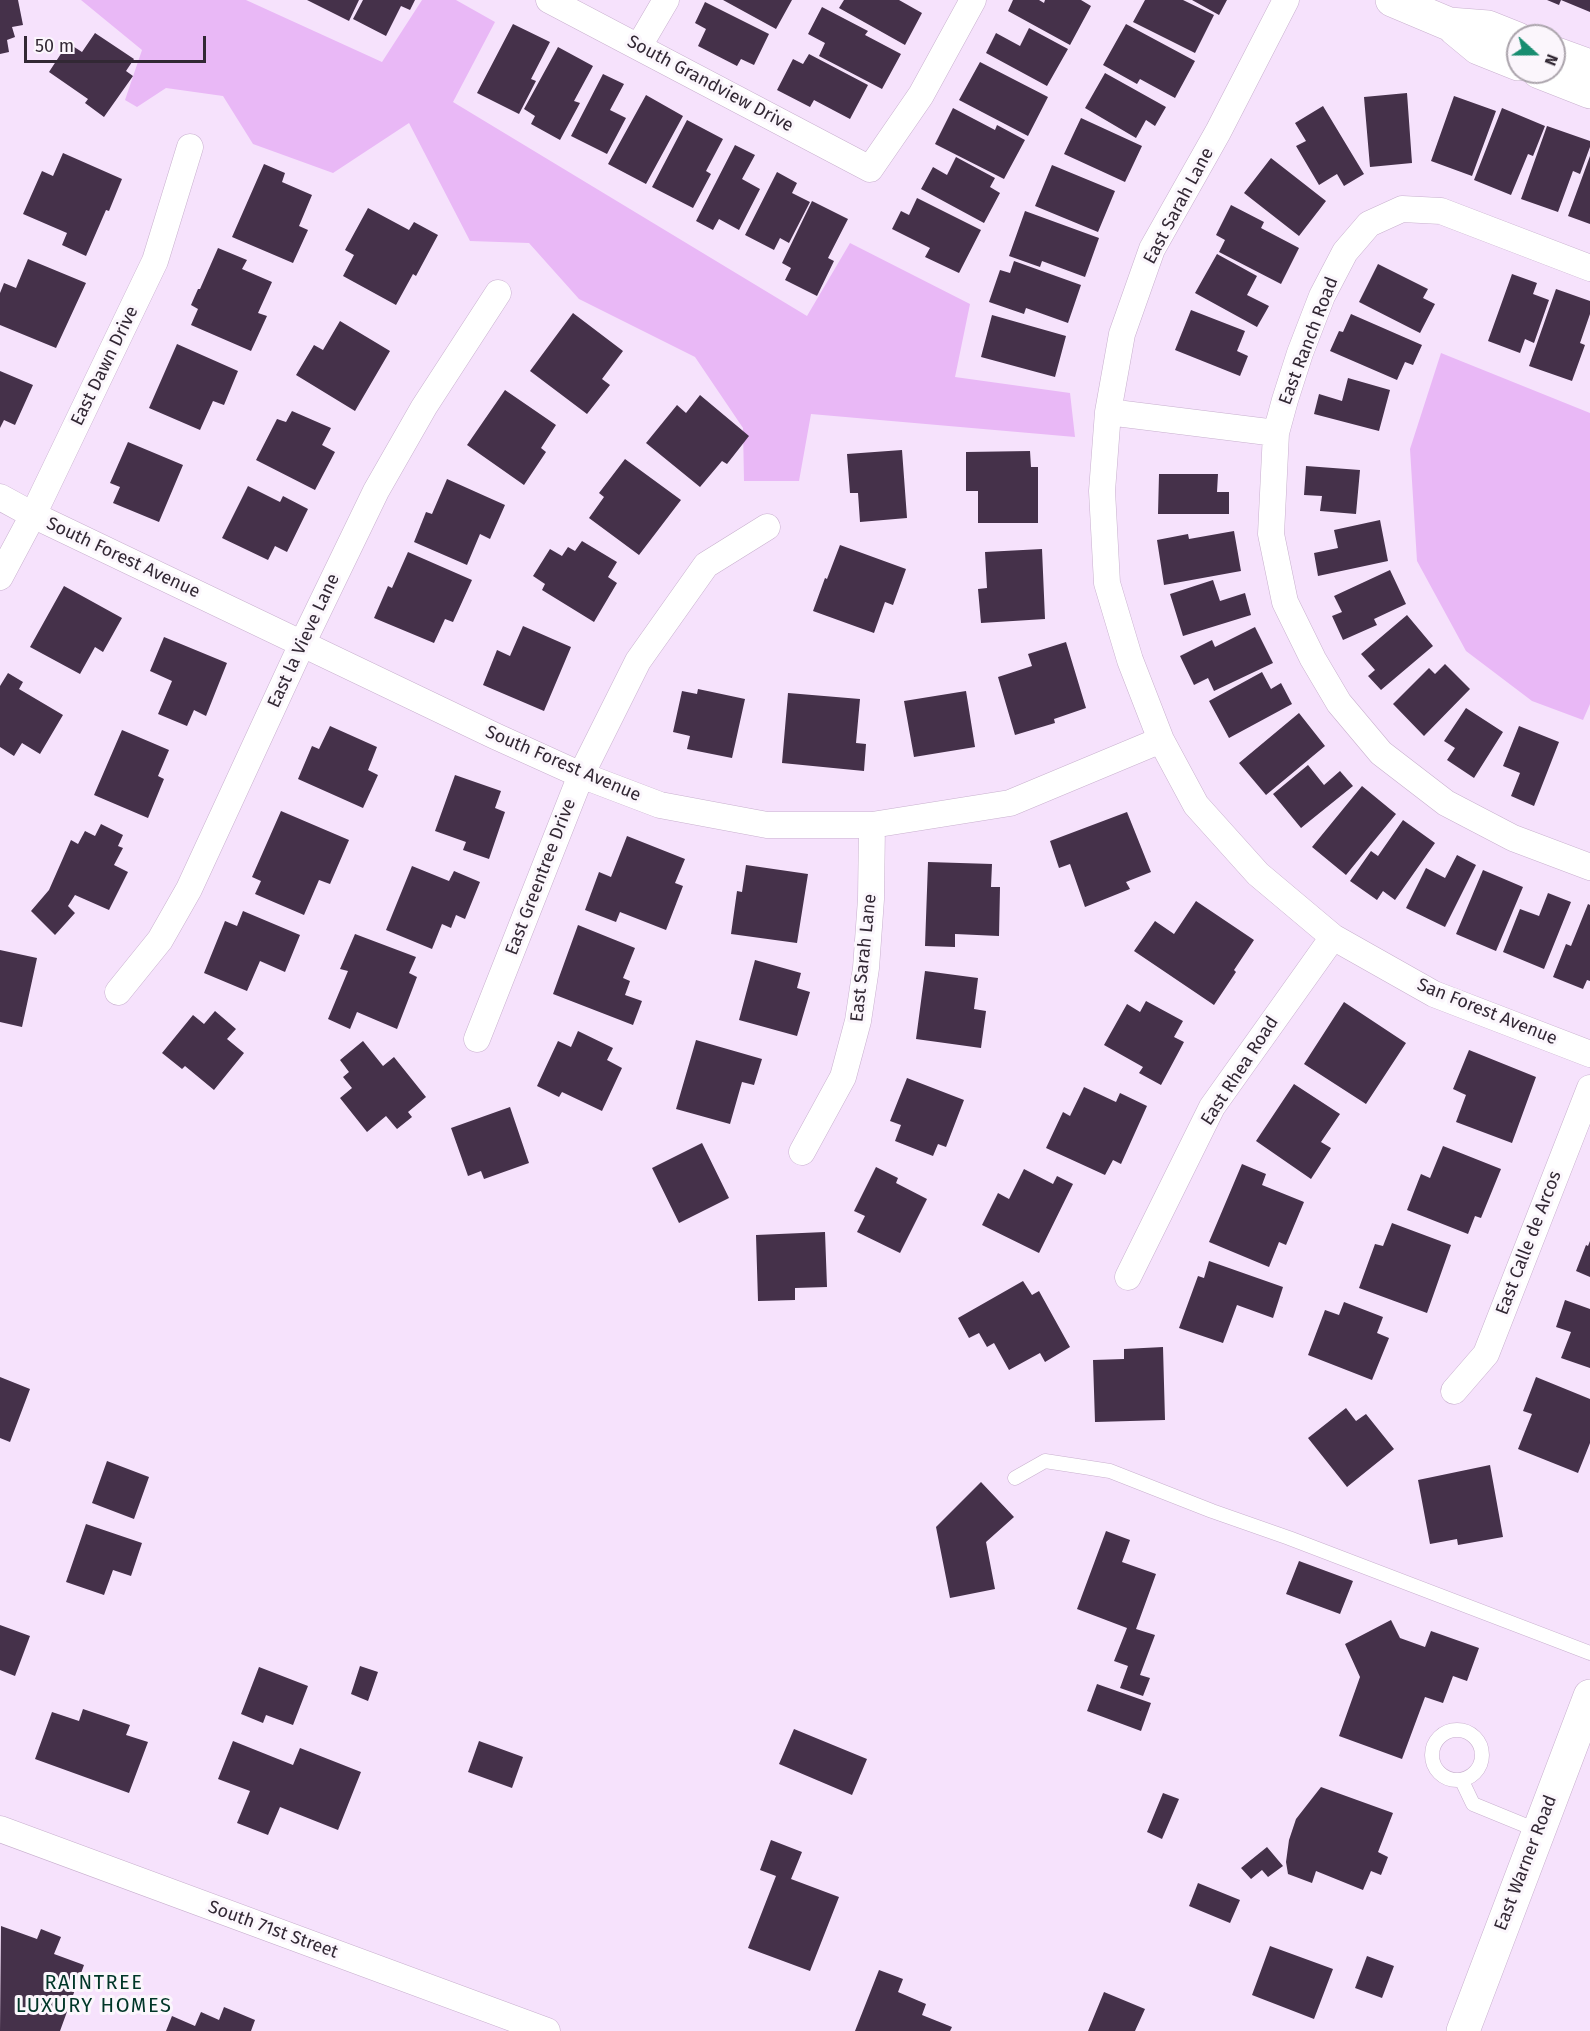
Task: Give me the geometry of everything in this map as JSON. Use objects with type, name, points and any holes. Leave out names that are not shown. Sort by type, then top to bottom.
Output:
[{"type":"main road","points":[[1392,0],[1449,24],[1478,48],[1506,59]]},
{"type":"main road","points":[[1449,24],[1488,27],[1506,34]]},
{"type":"main road","points":[[1566,57],[1590,66]]},
{"type":"main road","points":[[1566,83],[1590,92]]},
{"type":"main road","name":"East Warner Road","points":[[1463,2031],[1590,1696]]},
{"type":"street","name":"South Grandview Drive","points":[[549,0],[870,169],[921,95],[973,0]]},
{"type":"street","points":[[639,46],[666,0]]},
{"type":"street","name":"East Sarah Lane","points":[[1161,740],[1130,660],[1107,583],[1102,491],[1108,412],[1122,334],[1152,249],[1218,132],[1286,0]]},
{"type":"street","name":"East Dawn Drive","points":[[0,577],[33,515],[155,261],[190,147]]},
{"type":"street","name":"East Ranch Road","points":[[1590,268],[1441,211],[1402,209],[1369,224],[1345,252],[1322,296],[1300,353],[1276,433],[1271,534],[1286,602],[1313,659],[1339,703],[1382,753],[1446,803],[1513,838],[1590,867]]},
{"type":"street","name":"East la Vieve Lane","points":[[118,992],[160,940],[189,889],[302,644],[376,491],[423,407],[498,293]]},
{"type":"street","points":[[1108,412],[1276,433]]},
{"type":"street","name":"South Forest Avenue","points":[[0,497],[302,644],[581,775],[660,805],[767,825],[872,825],[1010,803],[1161,740]]},
{"type":"street","name":"East Greentree Drive","points":[[477,1040],[581,775],[638,661],[706,565],[767,526]]},
{"type":"street","name":"San Forest Avenue","points":[[1161,740],[1196,805],[1258,874],[1333,937],[1434,994],[1590,1054]]},
{"type":"street","name":"East Sarah Lane","points":[[802,1152],[843,1077],[858,1022],[866,968],[871,899],[872,825]]},
{"type":"street","name":"East Rhea Road","points":[[1128,1277],[1212,1107],[1333,937]]},
{"type":"street","name":"East Calle de Arcos","points":[[1455,1391],[1486,1354],[1590,1088]]},
{"type":"street","name":"South 71st Street","points":[[0,1829],[547,2031]]},
{"type":"lane","points":[[1015,1478],[1045,1461],[1110,1471],[1590,1653]]},
{"type":"lane","points":[[1462,1781],[1473,1804],[1539,1831]]},
{"type":"shaded area","points":[[81,0],[246,0],[382,62],[422,0],[456,0],[495,22],[453,102],[807,316],[850,243],[970,304],[955,377],[1070,393],[1075,437],[811,414],[799,481],[744,481],[743,428],[695,357],[579,299],[529,243],[470,241],[409,123],[333,173],[253,144],[223,96],[166,88],[137,107],[125,100],[142,50]]},
{"type":"shaded area","points":[[1441,353],[1590,413],[1590,704],[1583,720],[1532,701],[1466,651],[1417,561],[1410,449]]},
{"type":"building","points":[[0,0],[18,0],[23,25],[12,27],[15,37],[7,40],[9,52],[0,54]]},
{"type":"building","points":[[307,0],[359,0],[349,21]]},
{"type":"building","points":[[363,0],[415,0],[410,10],[401,6],[386,36],[353,19]]},
{"type":"building","points":[[723,0],[792,0],[776,29]]},
{"type":"building","points":[[844,0],[899,0],[922,13],[905,45],[839,8]]},
{"type":"building","points":[[1013,0],[1039,0],[1044,3],[1045,0],[1081,0],[1091,6],[1070,45],[1008,11]]},
{"type":"building","points":[[1145,0],[1183,0],[1214,15],[1195,53],[1133,22]]},
{"type":"building","points":[[1192,0],[1227,0],[1219,15]]},
{"type":"building","points":[[1547,0],[1561,0],[1559,5]]},
{"type":"building","points":[[1561,0],[1590,0],[1590,12]]},
{"type":"building","points":[[705,2],[769,34],[754,65],[741,59],[737,66],[698,46],[706,29],[695,23]]},
{"type":"building","points":[[822,7],[868,31],[865,35],[901,54],[882,89],[819,56],[825,43],[808,34]]},
{"type":"building","points":[[513,24],[550,42],[531,79],[536,81],[519,114],[477,93]]},
{"type":"building","points":[[1126,24],[1195,61],[1175,98],[1140,79],[1137,84],[1103,65]]},
{"type":"building","points":[[1029,28],[1068,49],[1047,86],[986,53],[996,33],[1020,46]]},
{"type":"building","points":[[95,33],[134,59],[126,71],[133,76],[104,117],[85,103],[88,99],[49,72],[68,43],[82,52]]},
{"type":"building","points":[[558,47],[593,66],[574,101],[580,103],[560,140],[531,124],[535,116],[524,109]]},
{"type":"building","points":[[809,54],[868,85],[850,119],[814,100],[810,107],[777,90],[793,59],[803,64]]},
{"type":"building","points":[[980,62],[1048,97],[1028,136],[959,100]]},
{"type":"building","points":[[1105,73],[1166,107],[1155,126],[1146,120],[1136,138],[1085,108]]},
{"type":"building","points":[[603,74],[624,84],[610,110],[626,118],[607,154],[571,136]]},
{"type":"building","points":[[1407,93],[1412,163],[1370,167],[1364,97]]},
{"type":"building","points":[[646,95],[683,116],[646,184],[608,164]]},
{"type":"building","points":[[1454,96],[1496,111],[1472,176],[1431,161]]},
{"type":"building","points":[[1323,106],[1364,174],[1344,186],[1337,174],[1319,185],[1296,146],[1306,141],[1295,123]]},
{"type":"building","points":[[953,108],[995,130],[997,125],[1025,140],[1004,179],[935,144]]},
{"type":"building","points":[[1502,108],[1545,126],[1533,156],[1528,154],[1511,195],[1474,180]]},
{"type":"building","points":[[1081,118],[1142,146],[1125,182],[1064,154]]},
{"type":"building","points":[[687,120],[723,139],[706,171],[711,174],[693,208],[652,187]]},
{"type":"building","points":[[1547,126],[1590,141],[1580,174],[1573,171],[1558,212],[1521,199]]},
{"type":"building","points":[[735,145],[755,155],[742,179],[760,189],[739,230],[719,219],[713,230],[696,221]]},
{"type":"building","points":[[63,153],[122,179],[86,256],[62,245],[67,233],[23,214],[42,171],[53,176]]},
{"type":"building","points":[[1590,156],[1590,224],[1568,216]]},
{"type":"building","points":[[956,157],[995,178],[990,187],[1000,193],[984,223],[921,189],[933,167],[947,175]]},
{"type":"building","points":[[1271,158],[1326,201],[1299,236],[1244,193]]},
{"type":"building","points":[[264,164],[285,173],[282,182],[312,195],[299,226],[308,230],[293,263],[232,237]]},
{"type":"building","points":[[1052,165],[1115,191],[1098,232],[1035,206]]},
{"type":"building","points":[[777,172],[797,183],[792,193],[810,202],[789,243],[780,238],[774,250],[745,235]]},
{"type":"building","points":[[917,198],[981,230],[959,273],[925,257],[930,248],[892,229],[901,211],[909,215]]},
{"type":"building","points":[[812,201],[848,219],[828,258],[834,261],[817,296],[785,280],[791,268],[782,263]]},
{"type":"building","points":[[1231,205],[1264,222],[1261,228],[1299,248],[1281,284],[1219,252],[1225,240],[1216,235]]},
{"type":"building","points":[[368,208],[409,230],[414,222],[438,235],[416,276],[413,274],[396,305],[343,276],[354,255],[345,250]]},
{"type":"building","points":[[1025,211],[1099,238],[1085,277],[1042,261],[1040,267],[1009,256]]},
{"type":"building","points":[[218,248],[247,260],[242,269],[272,282],[258,313],[267,316],[251,351],[191,325],[198,309],[191,305]]},
{"type":"building","points":[[1217,254],[1257,276],[1247,295],[1269,306],[1257,327],[1195,293]]},
{"type":"building","points":[[28,259],[86,283],[56,348],[0,325],[0,293],[4,283],[16,288]]},
{"type":"building","points":[[1014,261],[1081,285],[1068,323],[1026,308],[1024,314],[989,302],[1000,270],[1010,273]]},
{"type":"building","points":[[1378,264],[1428,289],[1423,298],[1435,304],[1420,333],[1359,302]]},
{"type":"building","points":[[1512,274],[1537,283],[1533,294],[1549,300],[1534,343],[1525,339],[1520,353],[1488,341]]},
{"type":"building","points":[[1556,289],[1590,301],[1590,314],[1580,343],[1585,345],[1572,381],[1529,366]]},
{"type":"building","points":[[1191,310],[1245,331],[1237,351],[1248,356],[1240,376],[1175,350]]},
{"type":"building","points":[[573,313],[623,351],[602,379],[610,385],[587,414],[530,371]]},
{"type":"building","points":[[1351,314],[1422,345],[1413,365],[1405,362],[1397,380],[1330,351],[1339,331],[1343,332]]},
{"type":"building","points":[[992,315],[1066,336],[1055,377],[981,357]]},
{"type":"building","points":[[340,321],[390,351],[355,411],[296,375],[314,345],[323,350]]},
{"type":"building","points":[[177,344],[238,371],[224,405],[213,401],[200,430],[149,408]]},
{"type":"building","points":[[0,371],[33,385],[15,425],[4,420],[0,428]]},
{"type":"building","points":[[1348,378],[1390,390],[1379,431],[1314,414],[1319,394],[1342,401]]},
{"type":"building","points":[[505,390],[556,425],[541,448],[546,452],[524,485],[467,445]]},
{"type":"building","points":[[700,395],[749,436],[727,464],[722,461],[700,487],[646,443],[677,405],[686,413]]},
{"type":"building","points":[[292,411],[331,428],[322,445],[335,452],[315,490],[256,460],[277,419],[286,422]]},
{"type":"building","points":[[128,442],[183,465],[159,522],[113,503],[120,487],[110,483]]},
{"type":"building","points":[[902,450],[907,518],[860,522],[858,493],[850,493],[847,454]]},
{"type":"building","points":[[1030,451],[1031,467],[1038,467],[1038,523],[978,523],[978,491],[966,491],[966,452]]},
{"type":"building","points":[[625,459],[681,500],[639,555],[589,518],[604,497],[599,493]]},
{"type":"building","points":[[1306,466],[1360,470],[1356,514],[1320,511],[1322,496],[1304,495]]},
{"type":"building","points":[[1159,474],[1218,474],[1217,492],[1229,492],[1229,514],[1158,514]]},
{"type":"building","points":[[447,479],[505,505],[490,539],[480,534],[467,565],[414,542],[426,512],[432,514]]},
{"type":"building","points":[[248,486],[280,502],[283,496],[308,509],[287,552],[275,546],[268,560],[222,538]]},
{"type":"building","points":[[1380,520],[1388,561],[1318,576],[1314,553],[1338,548],[1334,530]]},
{"type":"building","points":[[1234,531],[1241,571],[1164,585],[1157,540],[1188,534],[1189,539]]},
{"type":"building","points":[[582,541],[617,562],[608,577],[617,583],[594,622],[542,590],[545,584],[533,576],[550,549],[562,556],[568,547],[575,551]]},
{"type":"building","points":[[840,545],[906,569],[893,605],[885,602],[874,633],[813,611]]},
{"type":"building","points":[[1042,549],[1045,619],[981,623],[978,589],[987,588],[985,552]]},
{"type":"building","points":[[408,552],[472,580],[453,622],[445,619],[434,643],[374,618],[388,586],[392,588]]},
{"type":"building","points":[[1390,570],[1406,604],[1374,619],[1377,625],[1343,640],[1332,616],[1342,612],[1334,596]]},
{"type":"building","points":[[1213,580],[1220,601],[1245,593],[1251,615],[1183,636],[1170,594]]},
{"type":"building","points":[[64,586],[122,618],[103,652],[95,647],[80,674],[30,647]]},
{"type":"building","points":[[1407,615],[1433,646],[1381,690],[1368,676],[1375,670],[1361,654]]},
{"type":"building","points":[[523,626],[571,647],[544,711],[483,685],[497,650],[510,656]]},
{"type":"building","points":[[1255,627],[1273,663],[1214,691],[1208,678],[1194,685],[1180,656],[1212,640],[1215,647]]},
{"type":"building","points":[[164,637],[227,663],[206,716],[194,710],[187,726],[158,714],[172,681],[150,671]]},
{"type":"building","points":[[1066,642],[1086,708],[1054,719],[1055,723],[1015,735],[998,677],[1032,666],[1028,654]]},
{"type":"building","points":[[1445,664],[1470,689],[1424,736],[1393,704],[1429,668],[1435,674]]},
{"type":"building","points":[[1262,672],[1271,689],[1281,683],[1292,704],[1229,738],[1209,701]]},
{"type":"building","points":[[8,673],[23,682],[19,689],[63,715],[40,754],[22,743],[14,756],[0,747],[0,686]]},
{"type":"building","points":[[698,689],[745,699],[732,758],[687,749],[690,736],[673,732],[682,691],[697,694]]},
{"type":"building","points":[[966,691],[975,747],[914,757],[904,701]]},
{"type":"building","points":[[788,693],[860,699],[856,743],[866,744],[864,771],[782,763]]},
{"type":"building","points":[[1466,708],[1503,732],[1474,778],[1447,760],[1455,748],[1444,741]]},
{"type":"building","points":[[1299,713],[1325,746],[1266,795],[1239,763]]},
{"type":"building","points":[[330,726],[377,747],[368,770],[378,775],[363,808],[298,779],[312,746],[319,749]]},
{"type":"building","points":[[1519,726],[1559,742],[1534,806],[1511,796],[1520,773],[1503,766]]},
{"type":"building","points":[[122,730],[169,750],[158,776],[164,779],[148,818],[94,795]]},
{"type":"building","points":[[1308,765],[1324,785],[1340,771],[1353,786],[1301,828],[1273,794]]},
{"type":"building","points":[[455,775],[501,791],[495,808],[505,812],[489,859],[463,850],[466,842],[435,831]]},
{"type":"building","points":[[1362,786],[1396,814],[1346,875],[1312,847]]},
{"type":"building","points":[[281,811],[349,840],[330,884],[319,880],[304,915],[255,894],[261,881],[252,877]]},
{"type":"building","points":[[1127,812],[1151,872],[1126,882],[1130,889],[1085,907],[1070,864],[1059,868],[1050,841]]},
{"type":"building","points":[[1403,820],[1435,843],[1395,900],[1383,891],[1377,900],[1350,881],[1371,851],[1378,856]]},
{"type":"building","points":[[101,824],[123,835],[118,846],[123,848],[114,865],[128,872],[109,910],[75,895],[68,906],[75,913],[55,935],[31,911],[49,890],[71,840],[78,844],[85,831],[95,836]]},
{"type":"building","points":[[627,836],[685,859],[675,883],[683,886],[666,930],[620,912],[616,922],[585,910],[599,872],[611,877]]},
{"type":"building","points":[[1457,855],[1476,865],[1445,927],[1406,908],[1426,868],[1445,878]]},
{"type":"building","points":[[928,862],[992,864],[991,887],[1000,887],[999,936],[955,934],[955,947],[925,946]]},
{"type":"building","points":[[746,865],[808,874],[797,943],[731,934],[737,891],[742,892]]},
{"type":"building","points":[[412,866],[449,881],[454,871],[480,882],[465,919],[456,915],[451,928],[442,924],[432,949],[386,930]]},
{"type":"building","points":[[1483,870],[1523,887],[1496,951],[1456,934]]},
{"type":"building","points":[[1548,893],[1571,902],[1544,969],[1503,952],[1520,909],[1539,916]]},
{"type":"building","points":[[1196,901],[1254,940],[1214,1005],[1134,951],[1155,921],[1174,934]]},
{"type":"building","points":[[1588,904],[1590,905],[1590,981],[1587,980],[1583,989],[1553,977],[1566,944],[1571,946]]},
{"type":"building","points":[[243,911],[300,935],[285,972],[260,961],[247,991],[204,973],[225,921],[237,926]]},
{"type":"building","points":[[578,925],[635,948],[623,978],[630,981],[625,995],[642,1001],[633,1025],[553,994]]},
{"type":"building","points":[[355,934],[416,957],[409,973],[417,977],[397,1029],[357,1012],[350,1029],[328,1019],[348,971],[340,969]]},
{"type":"building","points":[[0,950],[37,958],[22,1027],[0,1022]]},
{"type":"building","points":[[755,960],[801,973],[797,988],[810,992],[797,1036],[739,1020]]},
{"type":"building","points":[[925,971],[978,978],[974,1009],[986,1011],[981,1048],[916,1039]]},
{"type":"building","points":[[1146,1001],[1183,1021],[1174,1037],[1184,1042],[1161,1085],[1139,1073],[1143,1067],[1104,1045],[1127,1004],[1140,1012]]},
{"type":"building","points":[[1344,1002],[1406,1043],[1366,1104],[1304,1064]]},
{"type":"building","points":[[215,1011],[236,1029],[227,1039],[244,1053],[214,1090],[185,1066],[182,1069],[162,1053],[193,1015],[204,1024]]},
{"type":"building","points":[[578,1031],[613,1048],[607,1060],[622,1068],[602,1111],[562,1092],[559,1097],[537,1086],[558,1041],[571,1047]]},
{"type":"building","points":[[696,1040],[762,1059],[754,1085],[742,1082],[730,1124],[676,1109]]},
{"type":"building","points":[[363,1041],[383,1066],[394,1057],[426,1097],[408,1112],[412,1117],[397,1129],[386,1116],[367,1132],[340,1098],[352,1088],[343,1077],[349,1072],[340,1060]]},
{"type":"building","points":[[1469,1050],[1536,1077],[1512,1143],[1456,1122],[1466,1095],[1453,1089]]},
{"type":"building","points":[[907,1078],[964,1100],[946,1147],[938,1144],[933,1156],[895,1141],[901,1125],[890,1121]]},
{"type":"building","points":[[1294,1084],[1340,1114],[1321,1142],[1331,1148],[1311,1179],[1256,1141]]},
{"type":"building","points":[[1084,1087],[1116,1102],[1120,1093],[1147,1106],[1121,1164],[1113,1160],[1105,1175],[1046,1148],[1063,1112],[1070,1116]]},
{"type":"building","points":[[510,1107],[529,1163],[484,1179],[481,1171],[468,1176],[451,1128]]},
{"type":"building","points":[[702,1143],[729,1198],[679,1223],[652,1168]]},
{"type":"building","points":[[1443,1146],[1501,1169],[1481,1218],[1475,1216],[1468,1234],[1407,1210],[1421,1174],[1430,1178]]},
{"type":"building","points":[[1242,1164],[1266,1174],[1262,1185],[1304,1202],[1286,1245],[1279,1242],[1269,1267],[1209,1242]]},
{"type":"building","points":[[876,1167],[898,1178],[896,1183],[927,1199],[900,1253],[857,1232],[865,1216],[854,1211]]},
{"type":"building","points":[[1024,1169],[1053,1184],[1057,1176],[1073,1184],[1039,1253],[982,1225],[998,1193],[1009,1199]]},
{"type":"building","points":[[1392,1223],[1451,1245],[1427,1313],[1359,1288],[1375,1244],[1383,1246]]},
{"type":"building","points":[[825,1232],[827,1287],[795,1288],[795,1300],[758,1301],[756,1235]]},
{"type":"building","points":[[1590,1241],[1590,1277],[1576,1271],[1586,1245],[1588,1246]]},
{"type":"building","points":[[1209,1261],[1283,1287],[1273,1318],[1237,1305],[1223,1343],[1179,1328],[1198,1276],[1204,1278]]},
{"type":"building","points":[[1023,1281],[1032,1295],[1039,1291],[1070,1347],[1045,1362],[1040,1353],[1009,1370],[994,1343],[987,1347],[979,1333],[969,1338],[958,1318]]},
{"type":"building","points":[[1565,1300],[1590,1309],[1590,1368],[1561,1358],[1571,1332],[1556,1327]]},
{"type":"building","points":[[1344,1302],[1383,1317],[1377,1333],[1389,1338],[1372,1380],[1308,1355],[1325,1310],[1339,1315]]},
{"type":"building","points":[[1163,1347],[1165,1420],[1095,1422],[1093,1360],[1124,1359],[1124,1349]]},
{"type":"building","points":[[0,1377],[30,1389],[10,1442],[0,1438]]},
{"type":"building","points":[[1536,1377],[1590,1399],[1590,1443],[1578,1473],[1518,1449],[1532,1414],[1523,1411]]},
{"type":"building","points":[[1346,1408],[1356,1421],[1366,1414],[1394,1449],[1347,1487],[1308,1438]]},
{"type":"building","points":[[107,1461],[149,1477],[134,1519],[92,1503]]},
{"type":"building","points":[[1490,1465],[1503,1537],[1458,1545],[1457,1539],[1430,1544],[1418,1480]]},
{"type":"building","points":[[981,1482],[1014,1517],[986,1542],[995,1589],[950,1598],[936,1527]]},
{"type":"building","points":[[86,1524],[142,1543],[131,1576],[113,1570],[104,1595],[66,1582]]},
{"type":"building","points":[[1106,1531],[1130,1540],[1122,1562],[1156,1574],[1136,1629],[1155,1635],[1140,1675],[1150,1678],[1143,1696],[1120,1688],[1128,1666],[1114,1661],[1127,1628],[1077,1609]]},
{"type":"building","points":[[1299,1561],[1353,1581],[1340,1614],[1286,1594]]},
{"type":"building","points":[[1391,1620],[1400,1638],[1425,1647],[1431,1631],[1479,1648],[1467,1681],[1453,1676],[1443,1703],[1425,1697],[1402,1759],[1339,1736],[1360,1677],[1345,1644]]},
{"type":"building","points":[[0,1625],[30,1636],[15,1676],[0,1670]]},
{"type":"building","points":[[360,1666],[378,1672],[368,1701],[351,1694]]},
{"type":"building","points":[[259,1667],[308,1686],[293,1725],[266,1715],[263,1723],[241,1714]]},
{"type":"building","points":[[1097,1684],[1151,1703],[1141,1731],[1087,1711]]},
{"type":"building","points":[[83,1709],[130,1725],[126,1735],[148,1742],[129,1793],[35,1759],[52,1712],[79,1721]]},
{"type":"building","points":[[794,1729],[867,1759],[852,1795],[779,1764]]},
{"type":"building","points":[[233,1741],[293,1765],[300,1748],[361,1772],[338,1830],[280,1807],[268,1835],[237,1823],[250,1791],[218,1779]]},
{"type":"building","points":[[479,1741],[523,1757],[512,1788],[468,1772]]},
{"type":"building","points":[[1321,1787],[1393,1813],[1378,1852],[1388,1857],[1381,1875],[1371,1871],[1363,1890],[1316,1871],[1312,1883],[1288,1874],[1286,1862],[1289,1840],[1296,1819]]},
{"type":"building","points":[[1163,1793],[1179,1799],[1162,1839],[1147,1832]]},
{"type":"building","points":[[771,1840],[802,1852],[791,1879],[839,1897],[810,1971],[748,1948],[776,1876],[760,1870]]},
{"type":"building","points":[[1267,1847],[1283,1866],[1268,1877],[1262,1870],[1251,1879],[1241,1868]]},
{"type":"building","points":[[1198,1883],[1240,1900],[1230,1923],[1189,1906]]},
{"type":"building","points":[[1,1926],[37,1939],[41,1929],[61,1937],[54,1954],[84,1965],[60,2031],[0,2031]]},
{"type":"building","points":[[1270,1946],[1333,1969],[1314,2019],[1252,1995]]},
{"type":"building","points":[[1367,1956],[1394,1966],[1382,1998],[1355,1988]]},
{"type":"building","points":[[879,1970],[903,1979],[898,1992],[926,2004],[922,2015],[952,2027],[950,2031],[855,2031]]},
{"type":"building","points":[[1104,1992],[1145,2009],[1135,2031],[1088,2031]]},
{"type":"building","points":[[224,2007],[255,2020],[251,2031],[166,2031],[172,2016],[195,2026],[201,2012],[219,2020]]},
{"type":"district","name":"RAINTREE LUXURY HOMES","points":[[94,1994]]}]
